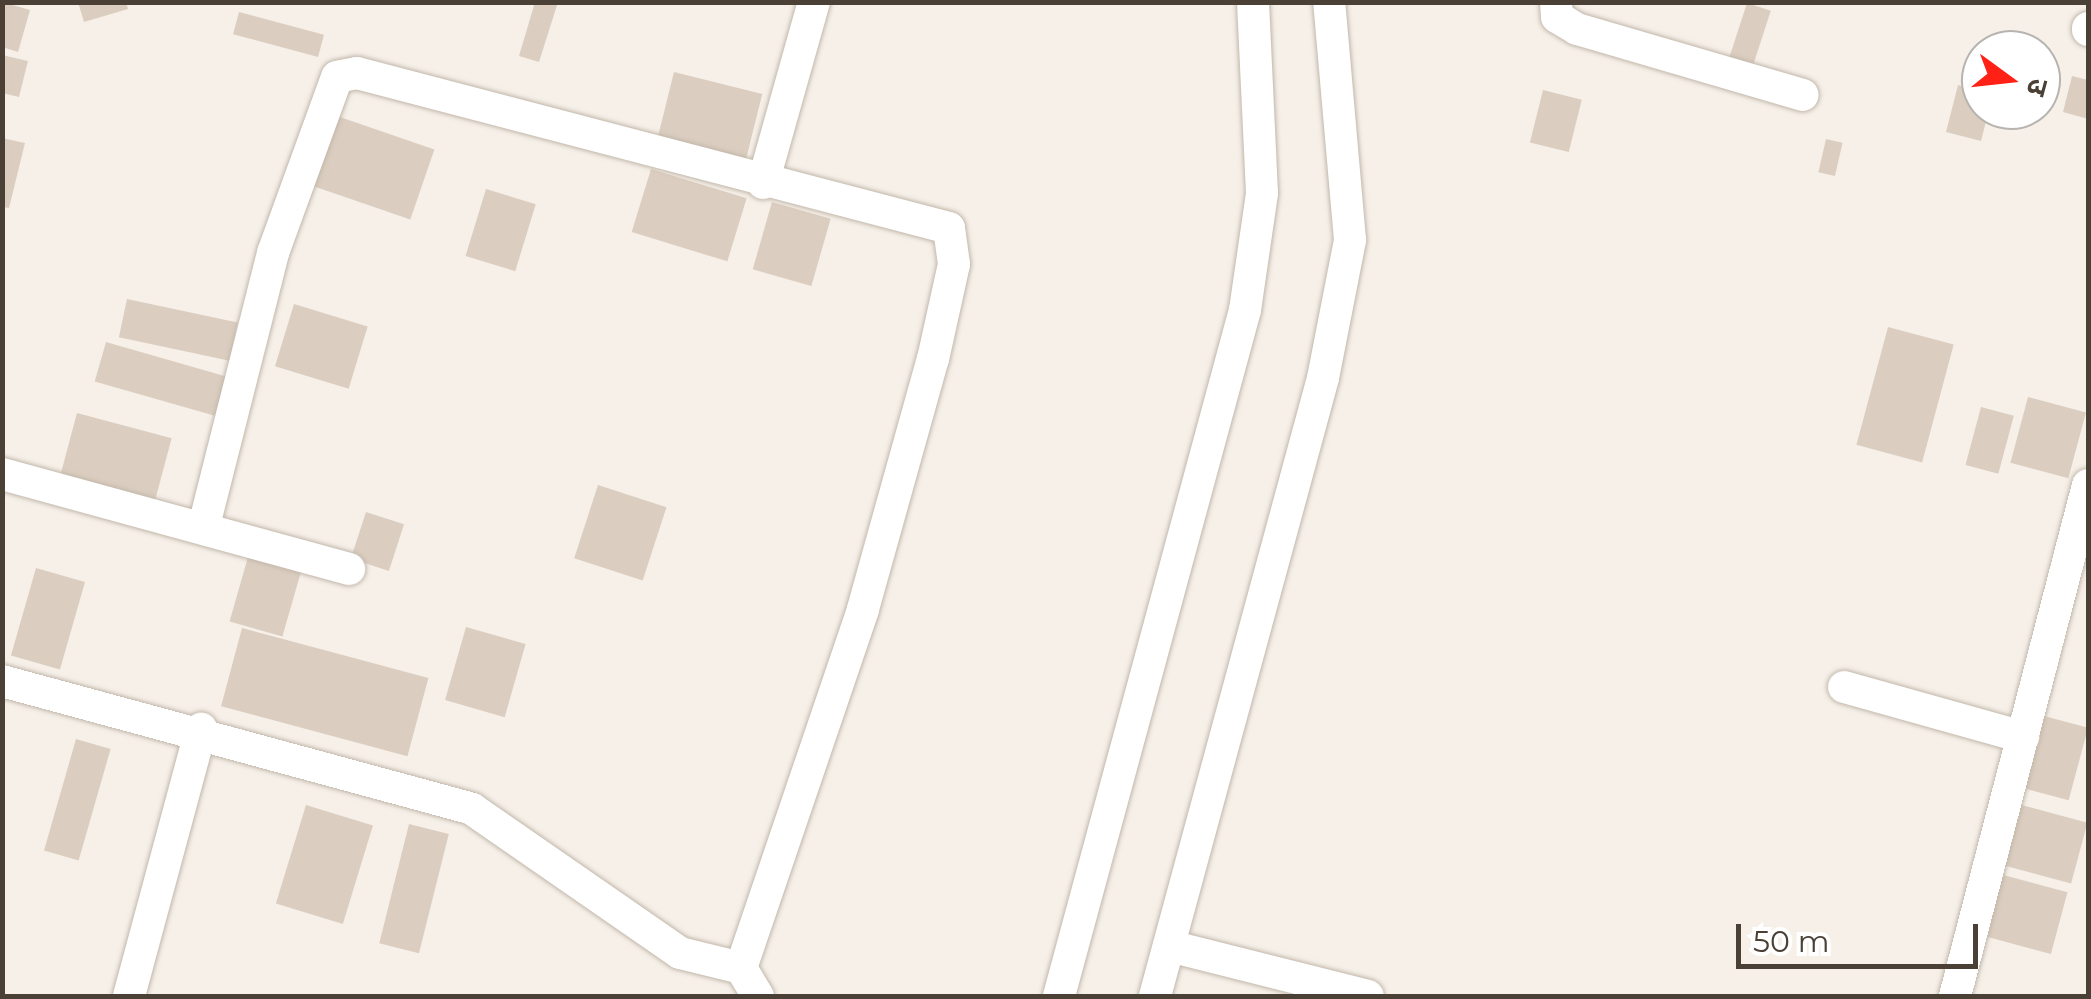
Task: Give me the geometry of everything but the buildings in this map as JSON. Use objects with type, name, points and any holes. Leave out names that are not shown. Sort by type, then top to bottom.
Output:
[{"type":"street","points":[[764,183],[814,2]]},
{"type":"street","points":[[1059,996],[1246,310],[1262,193],[1253,2]]},
{"type":"street","points":[[1154,996],[1323,378],[1350,240],[1330,2]]},
{"type":"street","points":[[1556,2],[1557,17],[1577,29],[1803,95]]},
{"type":"street","points":[[204,526],[273,253],[337,77],[373,77],[764,183],[934,219],[949,228],[954,264],[864,609],[740,968]]},
{"type":"street","points":[[2,474],[204,526],[349,569]]},
{"type":"street","points":[[1955,996],[2024,737],[2081,545],[2088,485]]},
{"type":"street","points":[[2,680],[201,728],[472,810],[680,953],[740,968],[758,996]]},
{"type":"street","points":[[1844,688],[2024,737]]},
{"type":"street","points":[[129,996],[201,728]]},
{"type":"street","points":[[1168,946],[1368,996]]}]
